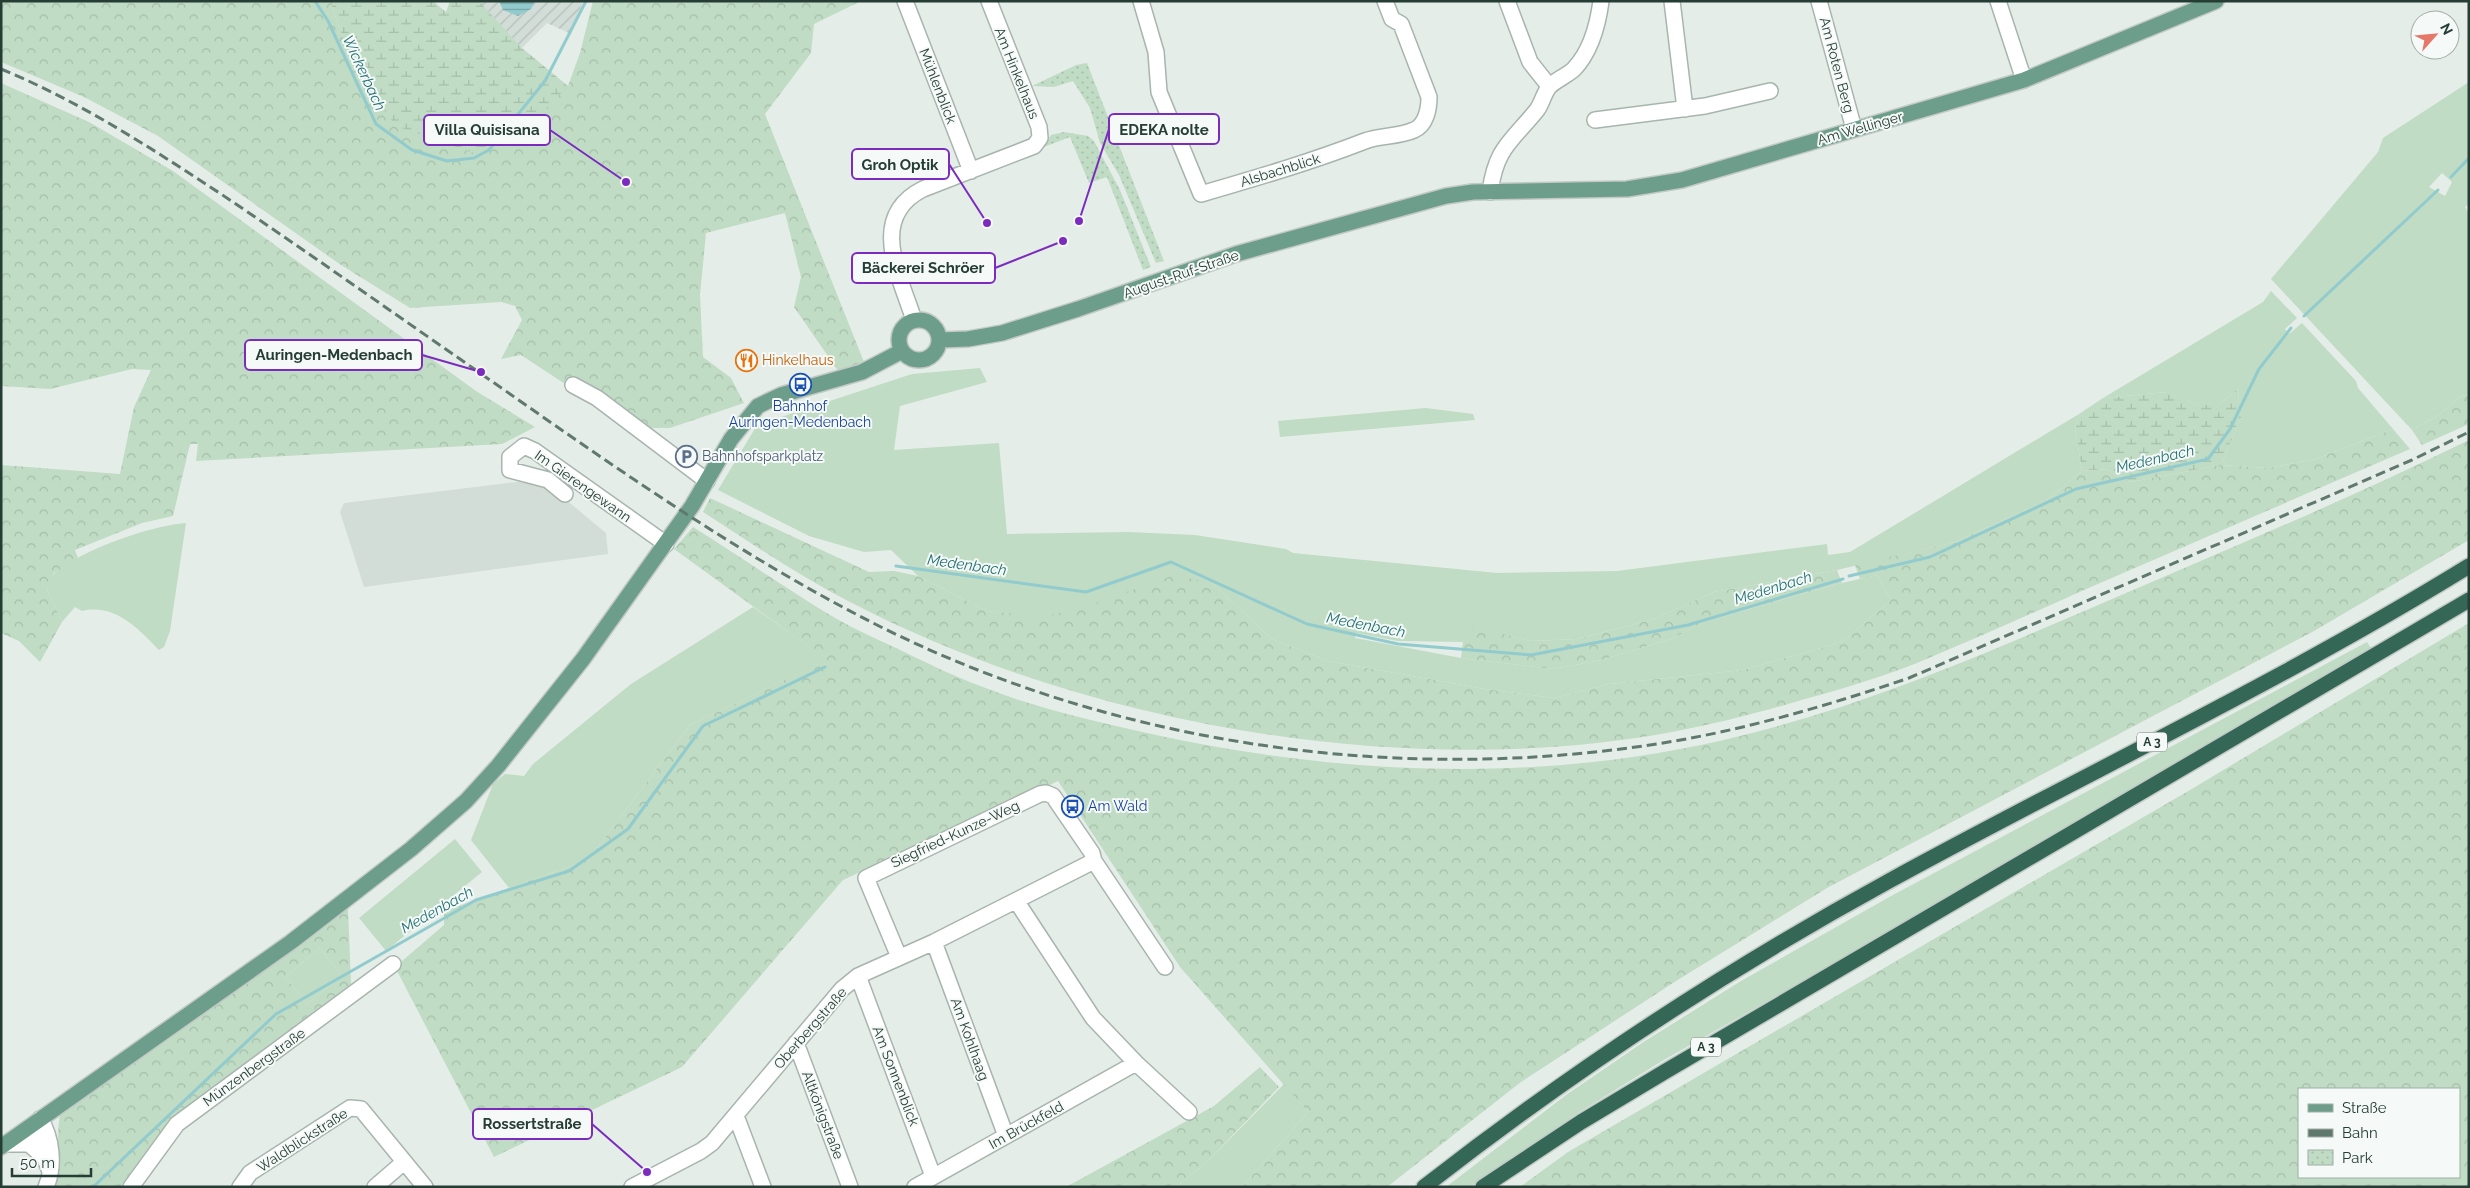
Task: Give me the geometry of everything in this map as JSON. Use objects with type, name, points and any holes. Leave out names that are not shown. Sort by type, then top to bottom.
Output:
[{"type":"highway","name":"A 3","points":[[1424,1187],[1477,1146],[1561,1086],[1640,1031],[1734,971],[1888,882],[2357,633],[2469,566]]},
{"type":"highway","name":"A 3","points":[[1483,1187],[1581,1122],[1666,1071],[2469,600]]},
{"type":"main road","name":"Am Wellinger","points":[[1421,203],[1446,196],[1490,192],[1627,189],[1682,180],[2024,80],[2216,1]]},
{"type":"main road","name":"August-Ruf-Straße","points":[[940,340],[968,339],[1002,333],[1236,254],[1421,203]]},
{"type":"main road","points":[[914,320],[926,320],[932,324],[939,334],[940,340],[937,350],[925,360],[910,358],[902,351],[899,345],[900,332],[903,327],[914,320]]},
{"type":"main road","points":[[3,1146],[291,942],[446,820],[498,766],[583,659],[666,544],[707,481],[731,439],[758,406],[781,395],[862,372],[902,351]]},
{"type":"street","name":"Mühlenblick","points":[[905,1],[971,171]]},
{"type":"street","name":"Am Hinkelhaus","points":[[914,320],[890,240],[893,220],[901,205],[913,194],[1034,146],[1040,138],[1039,127],[989,1]]},
{"type":"street","name":"Alsbachblick","points":[[1141,1],[1156,52],[1159,92],[1201,194],[1344,151],[1367,140],[1415,130],[1423,122],[1429,110],[1429,97],[1402,24],[1392,19],[1385,1]]},
{"type":"street","points":[[1507,1],[1530,62],[1550,86]]},
{"type":"street","points":[[1490,192],[1493,169],[1502,150],[1538,109],[1550,86],[1562,80],[1575,68],[1585,53],[1593,35],[1601,1]]},
{"type":"street","points":[[1672,1],[1685,109]]},
{"type":"street","name":"Am Roten Berg","points":[[1819,1],[1854,129]]},
{"type":"street","points":[[1998,1],[2024,80]]},
{"type":"street","points":[[1594,120],[1685,109],[1770,91]]},
{"type":"street","points":[[573,385],[597,398],[707,481]]},
{"type":"street","name":"Im Gierengewann","points":[[565,494],[548,480],[511,475],[510,457],[524,446],[535,451],[666,544]]},
{"type":"street","name":"Siegfried-Kunze-Weg","points":[[899,958],[866,878],[894,863],[1040,794],[1046,793],[1053,796],[1092,853],[1094,862]]},
{"type":"street","points":[[1094,862],[1165,967]]},
{"type":"street","name":"Oberbergstraße","points":[[632,1187],[701,1151],[712,1143],[842,989],[858,976],[1017,902],[1094,862]]},
{"type":"street","points":[[1017,902],[1093,1018],[1189,1112]]},
{"type":"street","name":"Am Kohlhaag","points":[[934,942],[1006,1136]]},
{"type":"street","name":"Münzenbergstraße","points":[[131,1187],[177,1124],[393,964]]},
{"type":"street","name":"Am Sonnenblick","points":[[858,976],[933,1176]]},
{"type":"street","name":"Altkönigstraße","points":[[796,1043],[850,1187]]},
{"type":"street","name":"Im Brückfeld","points":[[915,1187],[1136,1062]]},
{"type":"street","name":"Waldblickstraße","points":[[240,1187],[250,1173],[350,1108],[361,1109],[425,1187]]},
{"type":"street","points":[[736,1116],[763,1187]]},
{"type":"street","points":[[40,1119],[35,1128],[35,1135],[48,1173]]},
{"type":"street","points":[[3,1146],[29,1144],[48,1173]]},
{"type":"street","points":[[375,1187],[404,1162]]},
{"type":"shaded area","points":[[583,1],[571,34],[547,23],[522,48],[478,2]]},
{"type":"shaded area","points":[[533,480],[547,484],[606,533],[608,554],[364,587],[340,512],[344,503]]},
{"type":"green space","points":[[1,1],[330,1],[355,71],[568,86],[580,53],[593,1],[861,1],[814,24],[811,53],[765,114],[864,362],[839,372],[794,307],[801,277],[785,213],[706,233],[700,295],[703,357],[731,378],[744,403],[670,428],[632,428],[521,355],[501,359],[522,320],[515,306],[501,302],[410,308],[341,265],[158,136],[84,97],[1,62]]},
{"type":"green space","points":[[330,1],[433,1],[446,12],[450,1],[479,1],[522,48],[568,86],[539,116],[474,153],[396,126],[355,71]]},
{"type":"green space","points":[[1087,63],[1164,261],[1156,263],[1119,175],[1100,143],[1090,108],[1073,81],[1054,87],[1032,86],[1076,65]]},
{"type":"green space","points":[[2469,82],[2469,204],[2465,207],[2469,214],[2469,394],[2461,396],[2439,415],[2412,430],[2271,279],[2378,152],[2383,138]],"holes":[[[2442,173],[2452,182],[2445,196],[2429,187]]]},
{"type":"green space","points":[[1,83],[89,122],[173,171],[476,391],[535,427],[502,444],[196,461],[198,444],[190,444],[173,516],[142,523],[75,550],[78,558],[54,573],[47,589],[62,622],[40,662],[19,641],[1,633],[1,465],[120,474],[134,407],[151,370],[132,369],[50,389],[1,386]]},
{"type":"green space","points":[[1064,132],[1088,136],[1094,141],[1120,190],[1151,267],[1143,270],[1107,177],[1089,183],[1070,137],[1044,147],[1051,135]]},
{"type":"green space","points":[[2271,291],[2297,318],[2285,329],[2289,334],[2302,323],[2356,381],[2358,388],[2393,429],[2316,459],[2268,468],[2221,465],[2242,415],[2238,404],[2239,388],[2219,405],[2198,405],[2167,392],[2103,398],[2263,302]]},
{"type":"green space","points":[[980,368],[987,382],[900,406],[894,450],[999,443],[1007,534],[1128,532],[1195,535],[1286,549],[1293,553],[1497,573],[1617,571],[1827,544],[1828,555],[1850,552],[2079,414],[2075,428],[2082,471],[2046,501],[1955,542],[1837,570],[1714,592],[1654,619],[1577,639],[1530,641],[1470,626],[1463,642],[1398,641],[1356,633],[1355,638],[1461,658],[1554,669],[1601,660],[1671,639],[1704,622],[1877,575],[1891,600],[1842,642],[1743,670],[1609,684],[1554,698],[1485,689],[1328,661],[1272,639],[1213,584],[1039,618],[987,611],[918,576],[891,550],[864,552],[809,536],[718,490],[757,425],[912,374]]},
{"type":"green space","points":[[2239,388],[2238,404],[2243,408],[2242,415],[2221,465],[2131,482],[2107,469],[2082,471],[2075,428],[2079,414],[2103,398],[2168,392],[2198,405],[2219,405]]},
{"type":"green space","points":[[2469,394],[2469,424],[2422,445],[2412,430],[2439,415],[2461,396]]},
{"type":"green space","points":[[1426,408],[1473,414],[1475,420],[1280,437],[1278,421]]},
{"type":"green space","points":[[2393,429],[2410,449],[1917,663],[1847,687],[1772,709],[1722,721],[1672,732],[1570,746],[1465,750],[1358,745],[1251,732],[1145,711],[1042,682],[943,645],[831,592],[775,559],[703,512],[710,498],[869,572],[894,571],[918,576],[987,611],[1039,617],[1078,609],[1175,575],[1213,584],[1272,639],[1328,661],[1485,689],[1554,698],[1609,684],[1743,670],[1842,642],[1891,600],[1877,575],[1860,579],[1855,565],[1955,542],[2046,501],[2082,471],[2107,469],[2131,482],[2221,465],[2268,468],[2316,459]]},
{"type":"green space","points":[[2469,440],[2469,540],[2314,631],[1827,888],[1676,981],[1521,1082],[1387,1187],[1242,1187],[1308,1112],[1180,967],[1058,781],[843,880],[682,1067],[494,1157],[395,967],[444,925],[444,911],[588,860],[690,725],[827,660],[674,549],[693,527],[801,597],[852,627],[928,664],[1040,707],[1138,731],[1212,746],[1287,758],[1439,769],[1515,768],[1591,762],[1666,752],[1740,736],[1792,722],[1893,689],[2042,629],[2305,516]]},
{"type":"green space","points":[[186,523],[170,631],[164,647],[159,650],[125,619],[105,611],[94,609],[82,611],[75,607],[62,622],[47,589],[51,578],[56,572],[82,555],[118,540],[155,528]]},
{"type":"green space","points":[[1837,570],[1842,583],[1704,622],[1671,639],[1601,660],[1554,669],[1461,658],[1463,642],[1469,625],[1530,641],[1577,639],[1654,619],[1714,592]]},
{"type":"green space","points":[[753,607],[828,660],[690,725],[588,860],[509,888],[471,840],[493,784],[505,774],[524,776],[533,764],[631,684]]},
{"type":"green space","points":[[2469,623],[2469,1187],[1520,1187],[1568,1152],[2190,790]]},
{"type":"green space","points":[[2367,642],[2371,648],[1854,952],[1662,1061],[1578,1113],[1471,1187],[1446,1187],[1566,1095],[1645,1041],[1741,981],[1891,896]]},
{"type":"green space","points":[[455,839],[482,872],[386,951],[359,918]]},
{"type":"green space","points":[[348,909],[351,984],[172,1117],[120,1187],[52,1187],[58,1160],[60,1115],[343,910]],"holes":[[[320,948],[342,976],[307,1004],[285,977]]]},
{"type":"green space","points":[[320,948],[342,976],[307,1004],[285,977]]},
{"type":"green space","points":[[1260,1067],[1279,1087],[1206,1163],[1176,1187],[1066,1187],[1214,1106]]},
{"type":"green space","points":[[1284,1084],[1308,1112],[1242,1187],[1176,1187],[1206,1163]]},
{"type":"water","points":[[499,1],[535,1],[531,9],[518,16],[503,10]]},
{"type":"waterway","name":"Wickerbach","points":[[315,1],[328,21],[376,124],[412,150],[447,161],[474,158],[489,150],[545,81],[586,1]]},
{"type":"waterway","name":"Medenbach","points":[[2451,177],[2469,158]]},
{"type":"waterway","name":"Medenbach","points":[[2304,316],[2438,190]]},
{"type":"waterway","name":"Medenbach","points":[[1849,576],[1930,557],[2076,489],[2208,459],[2230,429],[2259,369],[2291,328]]},
{"type":"waterway","name":"Medenbach","points":[[896,566],[1086,592],[1171,562],[1307,624],[1398,644],[1531,655],[1688,625],[1843,579]]},
{"type":"waterway","name":"Medenbach","points":[[93,1187],[276,1014],[476,900],[569,871],[628,829],[703,726],[825,667]]},
{"type":"railway","points":[[1,69],[86,110],[168,160],[278,233],[660,497],[770,566],[826,598],[883,628],[976,669],[1071,703],[1170,728],[1270,746],[1371,757],[1473,759],[1575,754],[1675,741],[1764,722],[1822,706],[1909,678],[2412,460],[2469,432]]},
{"type":"place","name":"Villa Quisisana","points":[[626,182]]},
{"type":"place","name":"EDEKA nolte","points":[[1079,221]]},
{"type":"place","name":"Groh Optik","points":[[987,223]]},
{"type":"place","name":"Bäckerei Schröer","points":[[1063,241]]},
{"type":"place","name":"Hinkelhaus","points":[[746,360]]},
{"type":"place","name":"Auringen-Medenbach","points":[[481,372]]},
{"type":"place","name":"Bahnhof Auringen-Medenbach","points":[[800,384]]},
{"type":"place","name":"Bahnhofsparkplatz","points":[[686,456]]},
{"type":"place","name":"Am Wald","points":[[1072,806]]},
{"type":"place","name":"Rossertstraße","points":[[647,1172]]}]
